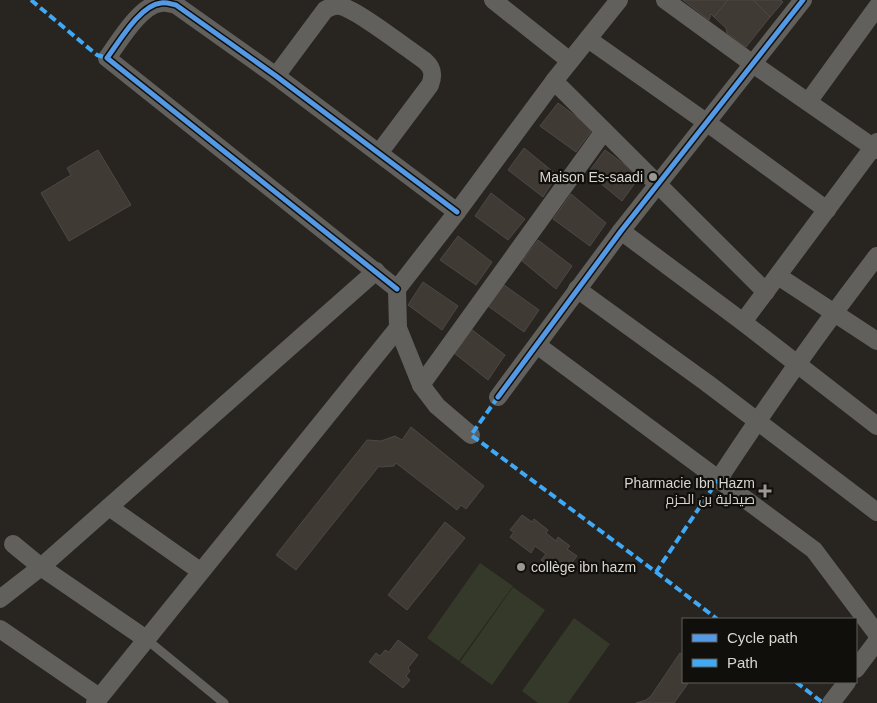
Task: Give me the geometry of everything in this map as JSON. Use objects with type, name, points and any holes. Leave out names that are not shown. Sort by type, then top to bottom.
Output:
[{"type":"street","points":[[471,435],[437,406],[421,385],[398,328],[397,289],[554,81],[619,0]]},
{"type":"street","points":[[666,0],[753,64],[876,146],[743,322]]},
{"type":"street","points":[[498,397],[621,231],[803,0]]},
{"type":"street","points":[[397,289],[107,58],[142,11],[162,2],[176,5],[276,76],[456,212]]},
{"type":"street","points":[[504,4],[570,61]]},
{"type":"street","points":[[276,76],[325,10],[331,6],[338,5],[353,10],[425,61],[430,66],[432,72],[433,78],[430,86],[379,153]]},
{"type":"street","points":[[808,102],[877,7]]},
{"type":"street","points":[[588,39],[827,210]]},
{"type":"street","points":[[554,81],[766,292]]},
{"type":"street","points":[[421,385],[604,131]]},
{"type":"street","points":[[621,231],[743,322],[877,426]]},
{"type":"street","points":[[718,480],[757,421],[877,256]]},
{"type":"street","points":[[0,599],[42,567],[376,271]]},
{"type":"street","points":[[778,276],[877,341]]},
{"type":"street","points":[[577,289],[877,512]]},
{"type":"street","points":[[0,629],[97,700],[398,328]]},
{"type":"street","points":[[537,345],[814,550],[877,634]]},
{"type":"street","points":[[109,507],[200,571]]},
{"type":"street","points":[[13,544],[42,567],[146,638]]},
{"type":"street","points":[[857,668],[877,641]]},
{"type":"street","points":[[831,703],[846,683]]},
{"type":"lane","points":[[146,638],[224,703]]},
{"type":"green space","points":[[480,563],[513,586],[459,661],[427,638]]},
{"type":"green space","points":[[513,587],[545,610],[492,685],[460,662]]},
{"type":"green space","points":[[574,618],[610,644],[568,703],[538,703],[522,691]]},
{"type":"building","points":[[683,0],[728,0],[714,17],[711,14],[709,20]]},
{"type":"building","points":[[728,0],[753,0],[770,17],[746,47],[727,33],[726,28],[714,17]]},
{"type":"building","points":[[753,0],[781,0],[783,2],[770,17]]},
{"type":"building","points":[[558,103],[593,129],[576,152],[540,126]]},
{"type":"building","points":[[524,148],[557,175],[543,197],[508,170]]},
{"type":"building","points":[[98,150],[131,205],[69,241],[41,193],[71,175],[67,168]]},
{"type":"building","points":[[605,150],[640,176],[622,201],[588,173]]},
{"type":"building","points":[[491,193],[525,219],[508,240],[475,216]]},
{"type":"building","points":[[571,194],[606,223],[590,246],[553,219]]},
{"type":"building","points":[[458,236],[492,262],[476,285],[440,260]]},
{"type":"building","points":[[538,240],[572,266],[556,289],[522,261]]},
{"type":"building","points":[[423,282],[458,306],[442,330],[408,305]]},
{"type":"building","points":[[504,285],[539,310],[524,332],[488,306]]},
{"type":"building","points":[[471,329],[505,355],[488,380],[454,353]]},
{"type":"building","points":[[411,427],[484,486],[466,509],[461,505],[457,510],[396,463],[394,466],[379,466],[296,570],[276,555],[367,440],[381,441],[395,436],[402,440]]},
{"type":"building","points":[[522,515],[532,522],[534,519],[548,530],[546,533],[556,541],[558,537],[570,546],[567,549],[577,556],[562,576],[541,560],[546,554],[535,546],[531,553],[510,537],[514,532],[510,530]]},
{"type":"building","points":[[445,522],[465,538],[407,610],[388,595]]},
{"type":"building","points":[[398,640],[418,655],[408,668],[410,671],[406,676],[410,680],[403,688],[369,662],[376,653],[380,656],[385,650],[389,652]]},
{"type":"building","points":[[680,653],[682,654],[682,683],[688,683],[674,703],[636,703],[646,700],[651,696]]},
{"type":"marked path","points":[[31,0],[97,55],[107,58]]},
{"type":"marked path","points":[[498,397],[471,435],[656,572],[718,480]]},
{"type":"marked path","points":[[656,572],[716,618]]},
{"type":"marked path","points":[[797,683],[823,703]]},
{"type":"cycle path","points":[[498,397],[621,231],[803,0]]},
{"type":"cycle path","points":[[397,289],[107,58],[131,25],[145,10],[153,5],[163,3],[176,5],[276,76],[457,212]]},
{"type":"place","name":"Maison Es-saadi","points":[[653,177]]},
{"type":"place","name":"Pharmacie Ibn Hazm صيدلية بن الحزم","points":[[765,491]]},
{"type":"place","name":"collège ibn hazm","points":[[521,567]]}]
